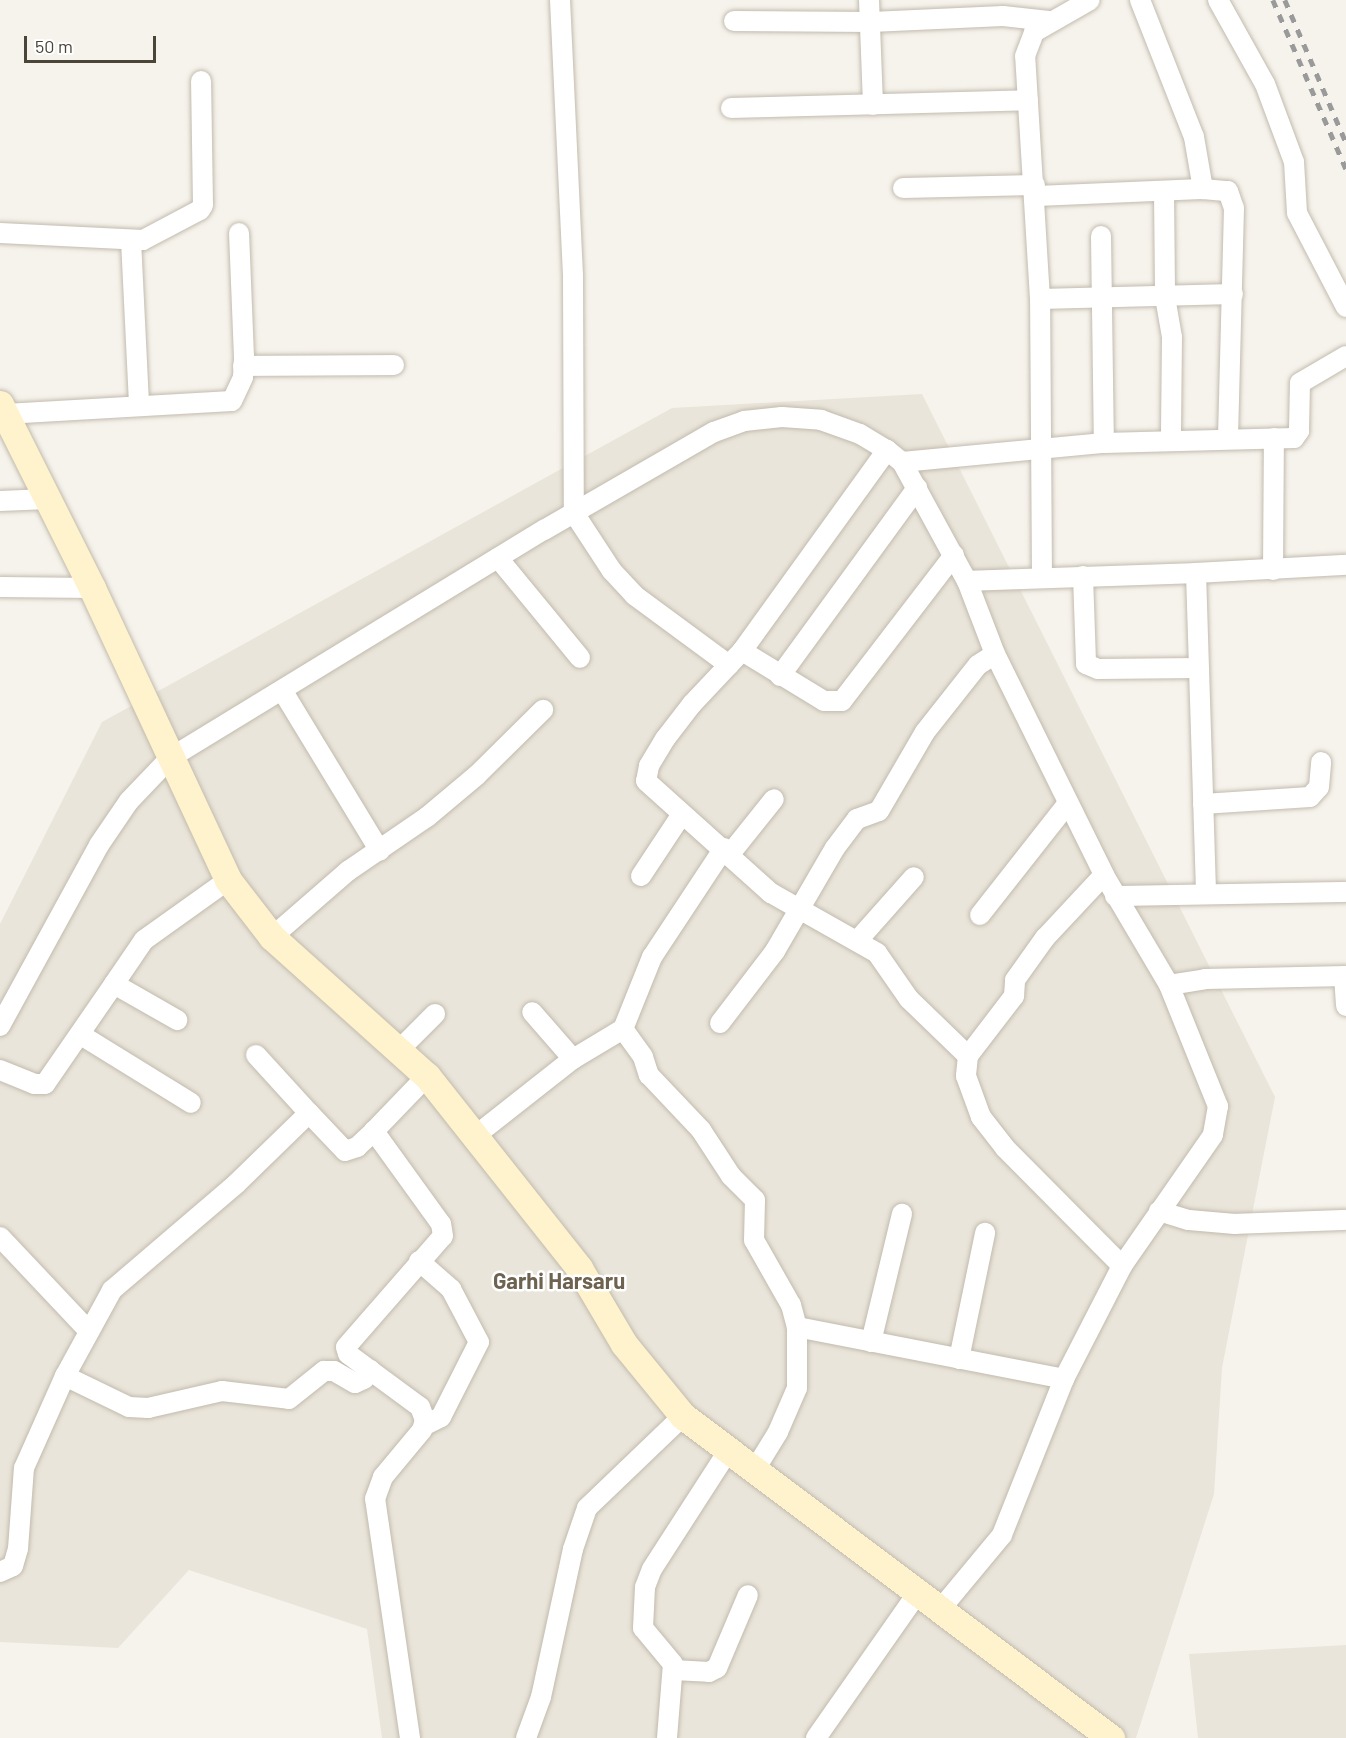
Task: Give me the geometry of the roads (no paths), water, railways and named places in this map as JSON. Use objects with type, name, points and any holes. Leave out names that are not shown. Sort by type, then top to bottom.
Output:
[{"type":"street","points":[[560,0],[573,276],[574,513],[612,571],[634,595],[735,658],[780,676],[824,701],[842,701],[954,555]]},
{"type":"street","points":[[869,0],[873,105]]},
{"type":"street","points":[[1042,577],[1040,299],[1027,45],[1034,32],[1049,21],[1090,0]]},
{"type":"street","points":[[1140,0],[1194,137],[1203,189]]},
{"type":"street","points":[[1218,0],[1265,84],[1291,153],[1297,213],[1346,307]]},
{"type":"street","points":[[734,21],[871,22],[971,9],[1049,21]]},
{"type":"street","points":[[0,233],[131,240],[158,235],[203,205],[201,81]]},
{"type":"street","points":[[731,108],[1028,99]]},
{"type":"street","points":[[903,188],[1164,193],[1222,188],[1232,198],[1233,294],[1228,438]]},
{"type":"street","points":[[1164,193],[1165,297],[1172,337],[1171,441]]},
{"type":"street","points":[[239,233],[243,366],[238,394],[225,404],[2,409],[92,588],[228,880],[272,937],[427,1076],[579,1268],[624,1344],[683,1416],[916,1595],[1111,1738]]},
{"type":"street","points":[[1101,236],[1104,444]]},
{"type":"street","points":[[131,240],[139,405]]},
{"type":"street","points":[[1040,299],[1233,294]]},
{"type":"street","points":[[968,1056],[909,999],[877,953],[858,940],[797,910],[771,893],[727,851],[649,788],[646,775],[665,739],[735,658],[894,456],[1042,451],[1104,444],[1274,438],[1297,435],[1298,392],[1304,379],[1346,356]]},
{"type":"street","points":[[243,366],[394,365]]},
{"type":"street","points":[[0,1026],[99,845],[129,801],[170,758],[498,558],[686,447],[744,421],[782,417],[821,420],[860,434],[894,456],[917,488],[954,555],[967,581],[995,654],[1068,803],[1115,896],[1169,985],[1218,1106],[1218,1120],[1213,1135],[1122,1266],[1064,1379],[1002,1535],[939,1611]]},
{"type":"street","points":[[1273,570],[1274,438]]},
{"type":"street","points":[[780,676],[917,488]]},
{"type":"street","points":[[0,501],[48,499]]},
{"type":"street","points":[[498,558],[580,658]]},
{"type":"street","points":[[967,581],[1273,570],[1346,565]]},
{"type":"street","points":[[1196,573],[1206,894]]},
{"type":"street","points":[[1083,576],[1086,664],[1098,669],[1198,668]]},
{"type":"street","points":[[0,587],[92,588]]},
{"type":"street","points":[[720,1023],[775,951],[797,910],[856,819],[879,811],[925,732],[978,665],[995,654]]},
{"type":"street","points":[[282,690],[380,851]]},
{"type":"street","points":[[272,937],[348,872],[380,851],[477,775],[543,710]]},
{"type":"street","points":[[1203,804],[1310,797],[1319,787],[1321,762]]},
{"type":"street","points":[[475,1136],[573,1059],[623,1029],[652,957],[727,851],[774,799]]},
{"type":"street","points":[[980,915],[1068,803]]},
{"type":"street","points":[[641,876],[682,814]]},
{"type":"street","points":[[1104,875],[1045,938],[1015,980],[1014,996],[968,1056],[966,1077],[981,1117],[1027,1173],[1122,1266]]},
{"type":"street","points":[[858,940],[914,877]]},
{"type":"street","points":[[0,1070],[34,1084],[45,1084],[81,1035],[144,940],[228,880]]},
{"type":"street","points":[[1115,896],[1346,892]]},
{"type":"street","points":[[1169,985],[1205,979],[1345,976],[1346,1006]]},
{"type":"street","points":[[114,984],[177,1020]]},
{"type":"street","points":[[532,1012],[573,1059]]},
{"type":"street","points":[[399,1050],[435,1014]]},
{"type":"street","points":[[623,1029],[643,1057],[649,1075],[701,1130],[731,1176],[755,1200],[754,1240],[785,1288],[797,1327],[799,1371],[794,1400],[754,1471]]},
{"type":"street","points":[[81,1035],[191,1103]]},
{"type":"street","points":[[256,1055],[345,1151],[357,1147],[427,1076]]},
{"type":"street","points":[[0,1572],[13,1566],[24,1468],[65,1376],[88,1330],[112,1290],[236,1184],[309,1113]]},
{"type":"street","points":[[374,1131],[441,1224],[440,1241],[419,1261],[348,1343],[348,1354],[420,1407],[424,1425]]},
{"type":"street","points":[[1159,1211],[1189,1220],[1235,1224],[1346,1220]]},
{"type":"street","points":[[871,1342],[902,1214]]},
{"type":"street","points":[[959,1359],[985,1233]]},
{"type":"street","points":[[0,1237],[88,1330]]},
{"type":"street","points":[[410,1738],[375,1499],[383,1477],[424,1425],[441,1417],[479,1342],[451,1289],[419,1261]]},
{"type":"street","points":[[797,1327],[1064,1379]]},
{"type":"street","points":[[65,1376],[129,1407],[148,1408],[222,1391],[289,1399],[324,1371],[334,1371],[355,1383],[364,1380],[370,1370]]},
{"type":"street","points":[[526,1738],[541,1697],[573,1549],[587,1508],[683,1416]]},
{"type":"street","points":[[667,1738],[673,1670],[671,1659],[643,1628],[645,1587],[652,1569],[728,1451]]},
{"type":"street","points":[[673,1670],[709,1672],[717,1668],[748,1595]]},
{"type":"street","points":[[816,1738],[916,1595]]},
{"type":"railway","points":[[1273,0],[1346,169]]},
{"type":"railway","points":[[1285,0],[1346,142]]},
{"type":"district","name":"Garhi Harsaru","points":[[559,1281]]}]
